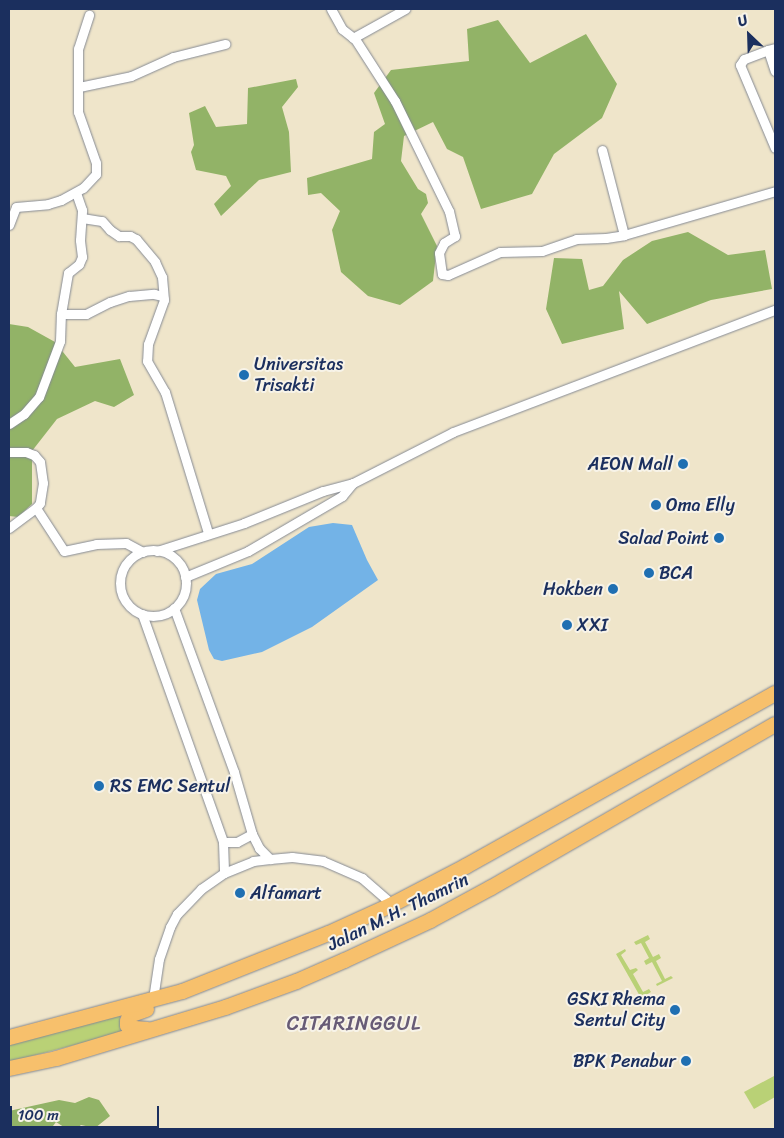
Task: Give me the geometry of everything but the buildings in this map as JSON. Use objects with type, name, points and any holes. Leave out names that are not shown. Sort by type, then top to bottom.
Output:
[{"type":"main road","name":"Jalan M.H. Thamrin","points":[[9,1037],[182,991],[274,956],[392,904],[465,866],[775,692]]},
{"type":"main road","name":"Jalan M.H. Thamrin","points":[[9,1068],[56,1058],[166,1026],[296,981],[430,920],[775,724]]},
{"type":"main road","points":[[166,1026],[148,1030],[134,1028],[127,1025],[126,1021],[129,1015],[167,1001],[182,991]]},
{"type":"street","points":[[331,9],[342,29],[353,38],[395,101],[449,211],[455,236],[444,244],[439,253],[442,274],[448,275],[500,252],[542,251],[576,239],[624,235],[775,191]]},
{"type":"street","points":[[353,38],[406,9]]},
{"type":"street","points":[[9,225],[16,207],[55,203],[76,193],[90,183],[96,174],[96,163],[78,112],[78,49],[90,15]]},
{"type":"street","points":[[79,86],[131,76],[173,57],[225,44]]},
{"type":"street","points":[[775,71],[772,49],[744,59],[740,65],[775,148]]},
{"type":"street","points":[[602,150],[624,235]]},
{"type":"street","points":[[9,424],[24,414],[38,397],[60,341],[61,314],[68,273],[79,264],[82,257],[80,240],[81,206],[76,193]]},
{"type":"street","points":[[82,218],[102,221],[119,236],[134,238],[155,262],[162,278],[164,298],[148,344],[147,360],[165,392],[208,533]]},
{"type":"street","points":[[61,314],[86,314],[110,302],[129,296],[154,294],[164,298]]},
{"type":"street","points":[[157,551],[175,559],[185,577],[182,597],[174,608],[156,616],[142,614],[126,602],[120,583],[126,564],[143,552],[157,551],[279,510],[324,491],[353,483],[404,455],[466,427],[775,310]]},
{"type":"street","points":[[9,452],[26,452],[34,455],[40,462],[44,483],[40,503],[9,528]]},
{"type":"street","points":[[185,577],[248,551],[342,496],[353,483]]},
{"type":"street","points":[[36,508],[64,551],[96,544],[126,543],[143,552]]},
{"type":"street","points":[[174,608],[234,772],[252,834],[259,848],[270,859]]},
{"type":"street","points":[[142,614],[224,842],[224,873]]},
{"type":"street","points":[[224,842],[237,842],[252,834]]},
{"type":"street","points":[[153,998],[159,959],[177,914],[201,889],[224,873],[253,862],[270,859],[292,857],[323,861],[362,878],[392,904]]},
{"type":"green space","points":[[498,20],[530,63],[586,34],[617,84],[602,118],[554,154],[532,194],[481,209],[463,157],[447,149],[433,122],[404,136],[401,161],[418,189],[426,194],[428,203],[421,214],[437,246],[433,281],[400,305],[368,296],[341,272],[332,230],[340,211],[321,193],[308,195],[307,178],[372,159],[374,132],[385,124],[374,93],[391,70],[469,61],[467,29]]},
{"type":"green space","points":[[296,79],[298,87],[282,107],[289,132],[291,172],[259,180],[221,216],[214,204],[231,186],[226,176],[196,170],[191,152],[194,145],[189,113],[205,106],[216,127],[247,124],[248,88]]},
{"type":"green space","points":[[688,232],[728,255],[765,250],[772,289],[711,300],[647,324],[619,291],[624,329],[562,344],[546,309],[554,258],[582,259],[589,290],[603,286],[623,260],[652,241]]},
{"type":"green space","points":[[9,324],[28,327],[55,342],[75,367],[120,359],[134,395],[114,407],[95,401],[57,419],[32,451],[32,504],[18,517],[9,516]]},
{"type":"green space","points":[[648,935],[650,939],[645,942],[653,957],[659,954],[661,958],[656,961],[665,979],[671,976],[673,978],[657,986],[656,984],[662,981],[652,962],[646,965],[644,961],[649,958],[641,943],[636,945],[634,942]]},
{"type":"green space","points":[[625,949],[626,951],[621,955],[630,970],[636,968],[638,970],[633,974],[643,992],[649,989],[651,992],[641,998],[616,954]]},
{"type":"green space","points":[[120,1015],[120,1027],[128,1031],[9,1062],[9,1043]]},
{"type":"green space","points":[[774,1076],[775,1097],[754,1109],[744,1092]]},
{"type":"green space","points":[[89,1097],[99,1100],[110,1116],[95,1128],[81,1125],[76,1129],[67,1129],[56,1122],[53,1126],[56,1129],[9,1129],[11,1126],[9,1125],[9,1111],[59,1100],[75,1103]]},
{"type":"water","points":[[333,523],[352,525],[378,580],[312,627],[262,652],[222,661],[214,659],[209,650],[197,600],[200,589],[216,574],[252,564],[309,527]]},
{"type":"place","name":"Universitas Trisakti","points":[[244,375]]},
{"type":"place","name":"AEON Mall","points":[[683,464]]},
{"type":"place","name":"Oma Elly","points":[[656,505]]},
{"type":"place","name":"Salad Point","points":[[719,538]]},
{"type":"place","name":"BCA","points":[[649,573]]},
{"type":"place","name":"Hokben","points":[[613,589]]},
{"type":"place","name":"XXI","points":[[567,625]]},
{"type":"place","name":"RS EMC Sentul","points":[[99,786]]},
{"type":"place","name":"Alfamart","points":[[240,893]]},
{"type":"place","name":"GSKI Rhema Sentul City","points":[[675,1010]]},
{"type":"place","name":"BPK Penabur","points":[[686,1061]]},
{"type":"district","name":"CITARINGGUL","points":[[354,1023]]}]
